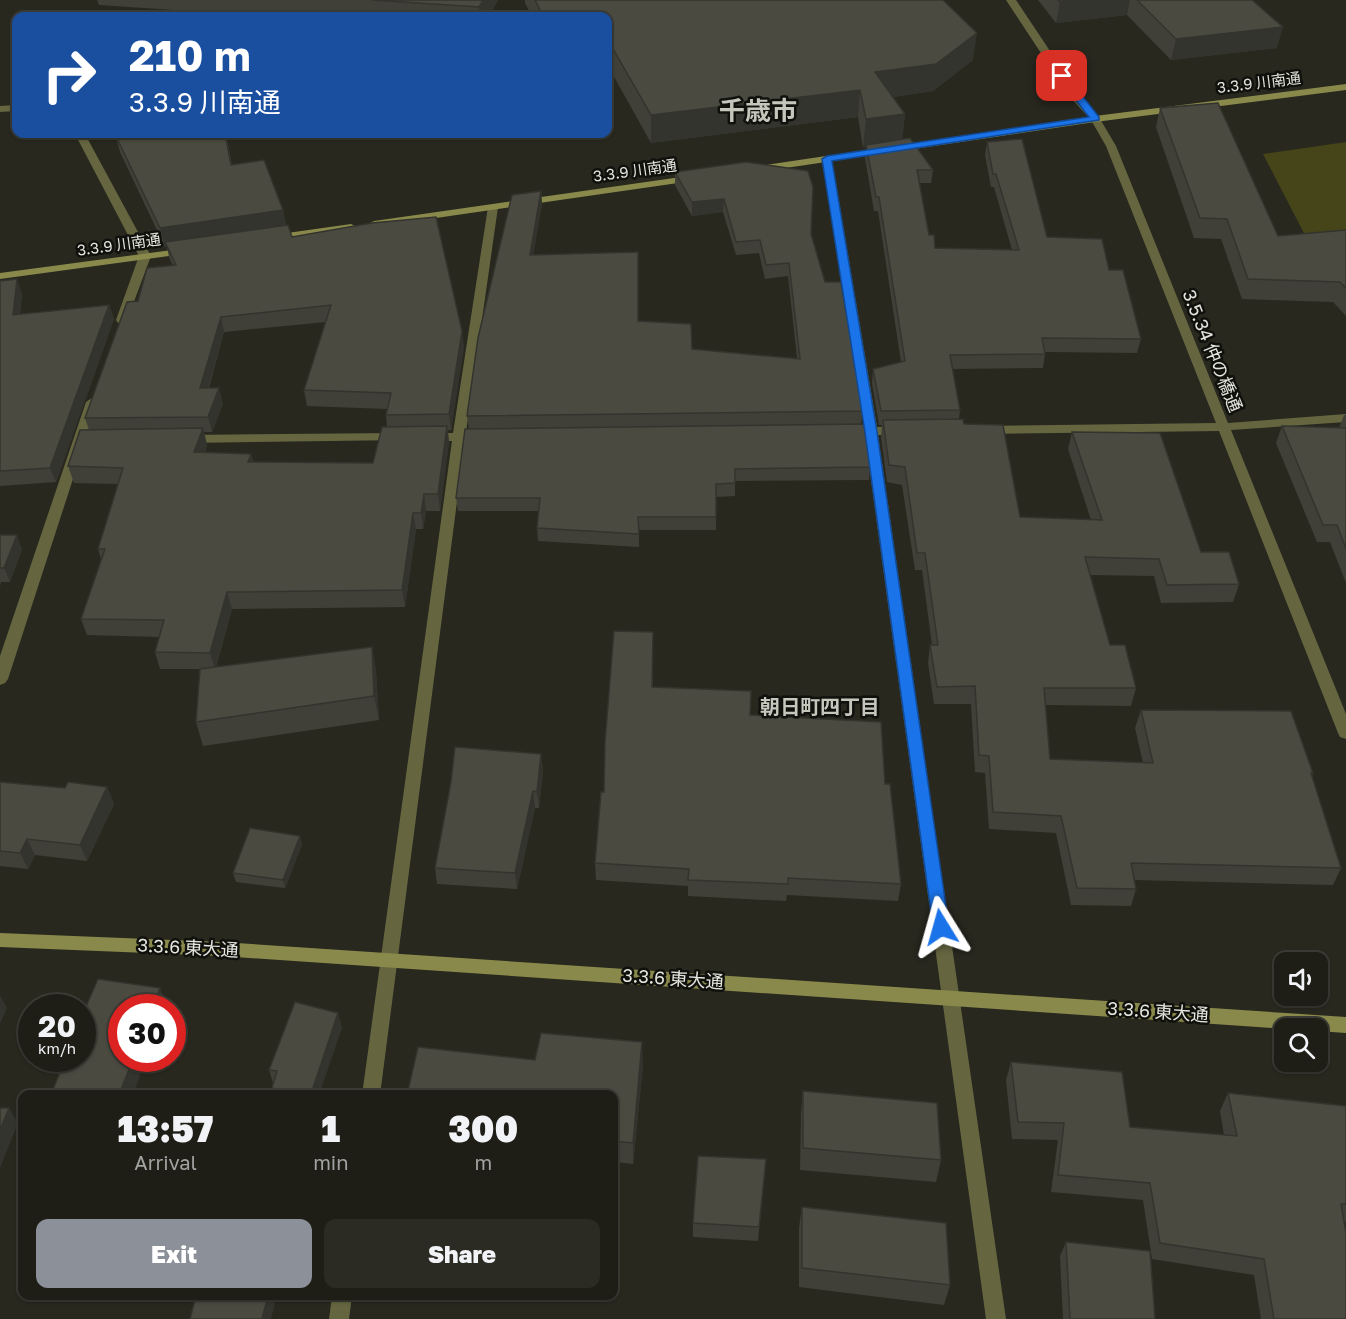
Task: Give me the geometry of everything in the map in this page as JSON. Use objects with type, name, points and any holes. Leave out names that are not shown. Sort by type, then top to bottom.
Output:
[{"type":"street","name":"3.5.34 仲の橋通","points":[[1011,0],[1074,95],[1095,118],[1111,146],[1346,733]]},
{"type":"street","name":"3.3.9 川南通","points":[[746,171],[1095,118],[1346,87]]},
{"type":"street","points":[[82,138],[113,199],[146,256],[118,332]]},
{"type":"street","points":[[827,159],[871,432],[996,1319]]},
{"type":"street","name":"3.3.9 川南通","points":[[261,240],[712,176]]},
{"type":"street","points":[[372,1090],[391,960],[459,436],[493,207]]},
{"type":"street","name":"3.3.9 川南通","points":[[0,276],[203,248]]},
{"type":"street","points":[[0,679],[84,440],[98,386]]},
{"type":"street","points":[[976,430],[1222,427],[1346,418]]},
{"type":"street","points":[[836,432],[918,431]]},
{"type":"street","points":[[174,439],[495,436]]},
{"type":"street","name":"3.3.6 東大通","points":[[0,940],[221,949],[1346,1025]]},
{"type":"street","points":[[339,1319],[341,1300]]},
{"type":"shaded area","points":[[1346,142],[1346,235],[1307,239],[1263,154]]},
{"type":"building","points":[[372,0],[483,0],[479,7]]},
{"type":"building","points":[[535,0],[943,0],[977,33],[936,64],[875,72],[905,114],[866,119],[860,90],[651,115],[612,47],[612,12],[541,12]]},
{"type":"building","points":[[1137,0],[1252,0],[1283,27],[1176,39]]},
{"type":"building","points":[[1218,103],[1278,236],[1346,230],[1346,288],[1340,282],[1248,279],[1227,219],[1200,218],[1160,108]]},
{"type":"building","points":[[117,138],[226,138],[231,165],[264,160],[283,210],[160,228]]},
{"type":"building","points":[[910,138],[933,170],[917,170],[929,235],[934,235],[935,248],[1019,250],[996,174],[993,174],[987,142],[1022,139],[1047,237],[1102,239],[1109,270],[1123,270],[1141,339],[1042,338],[1045,354],[950,355],[960,410],[881,411],[873,369],[905,361],[879,197],[876,197],[866,145]]},
{"type":"building","points":[[746,162],[808,171],[813,187],[811,234],[825,282],[841,282],[863,411],[467,416],[478,338],[512,195],[541,191],[530,255],[638,252],[638,321],[691,324],[692,349],[800,359],[789,263],[766,265],[760,240],[736,242],[724,199],[692,202],[675,172]]},
{"type":"building","points":[[436,217],[462,331],[449,414],[386,415],[391,393],[304,390],[331,305],[221,317],[200,388],[219,388],[208,417],[85,418],[127,302],[138,301],[147,268],[176,265],[165,242],[288,225],[292,237],[372,223]]},
{"type":"building","points":[[17,279],[13,315],[109,305],[50,468],[0,471],[0,281]]},
{"type":"building","points":[[963,419],[964,424],[1003,425],[1020,517],[1102,520],[1072,432],[1160,433],[1201,552],[1229,552],[1239,584],[1167,585],[1159,559],[1085,557],[1110,645],[1125,645],[1136,688],[1044,688],[1050,759],[1153,763],[1141,710],[1291,711],[1313,773],[1311,773],[1341,868],[1131,863],[1136,889],[1077,888],[1061,816],[993,812],[989,756],[979,755],[975,686],[937,687],[930,645],[938,645],[925,553],[917,553],[905,467],[889,465],[883,420]]},
{"type":"building","points":[[864,424],[870,467],[735,469],[735,483],[716,484],[716,517],[638,517],[639,534],[537,528],[540,498],[456,498],[465,429]]},
{"type":"building","points":[[447,426],[438,494],[424,494],[421,513],[413,513],[402,590],[227,592],[210,653],[155,652],[164,620],[81,619],[105,549],[98,549],[123,468],[68,466],[80,430],[203,428],[194,452],[251,454],[248,462],[373,463],[382,427]]},
{"type":"building","points":[[1282,426],[1346,428],[1346,549],[1337,525],[1323,525]]},
{"type":"building","points":[[0,535],[17,535],[4,568],[0,568]]},
{"type":"building","points":[[614,631],[653,632],[652,687],[751,691],[750,715],[881,722],[885,784],[890,784],[901,884],[788,878],[788,884],[688,880],[689,869],[595,863],[601,792],[604,792],[605,742]]},
{"type":"building","points":[[372,647],[374,696],[196,722],[200,669]]},
{"type":"building","points":[[455,747],[541,754],[537,792],[533,791],[515,873],[435,868]]},
{"type":"building","points":[[0,782],[65,788],[68,782],[107,787],[80,845],[27,839],[20,853],[0,851]]},
{"type":"building","points":[[250,828],[300,836],[283,880],[233,873]]},
{"type":"building","points":[[98,979],[160,988],[158,994],[108,994],[108,1072],[128,1072],[121,1090],[53,1090],[60,1072],[96,1072],[96,994],[92,994]]},
{"type":"building","points":[[295,1002],[338,1013],[312,1090],[271,1090],[277,1071],[269,1070]]},
{"type":"building","points":[[541,1033],[642,1042],[633,1143],[618,1141],[618,1090],[408,1090],[418,1047],[535,1060]]},
{"type":"building","points":[[1011,1062],[1122,1072],[1130,1127],[1237,1136],[1228,1093],[1346,1106],[1346,1204],[1341,1204],[1346,1233],[1346,1319],[1274,1319],[1264,1259],[1160,1243],[1150,1183],[1058,1175],[1064,1123],[1018,1122]]},
{"type":"building","points":[[803,1091],[937,1103],[941,1160],[803,1148]]},
{"type":"building","points":[[0,1108],[9,1108],[0,1130]]},
{"type":"building","points":[[698,1156],[766,1159],[759,1227],[693,1223]]},
{"type":"building","points":[[802,1207],[946,1223],[950,1285],[802,1268]]},
{"type":"building","points":[[1066,1242],[1150,1251],[1155,1319],[1070,1319]]},
{"type":"building","points":[[195,1300],[267,1300],[262,1319],[190,1319]]},
{"type":"district","name":"千歳市","points":[[758,111]]},
{"type":"district","name":"朝日町四丁目","points":[[820,707]]},
{"type":"route","points":[[941,927],[871,432],[827,159],[1095,118],[1074,95],[1062,76]]}]
